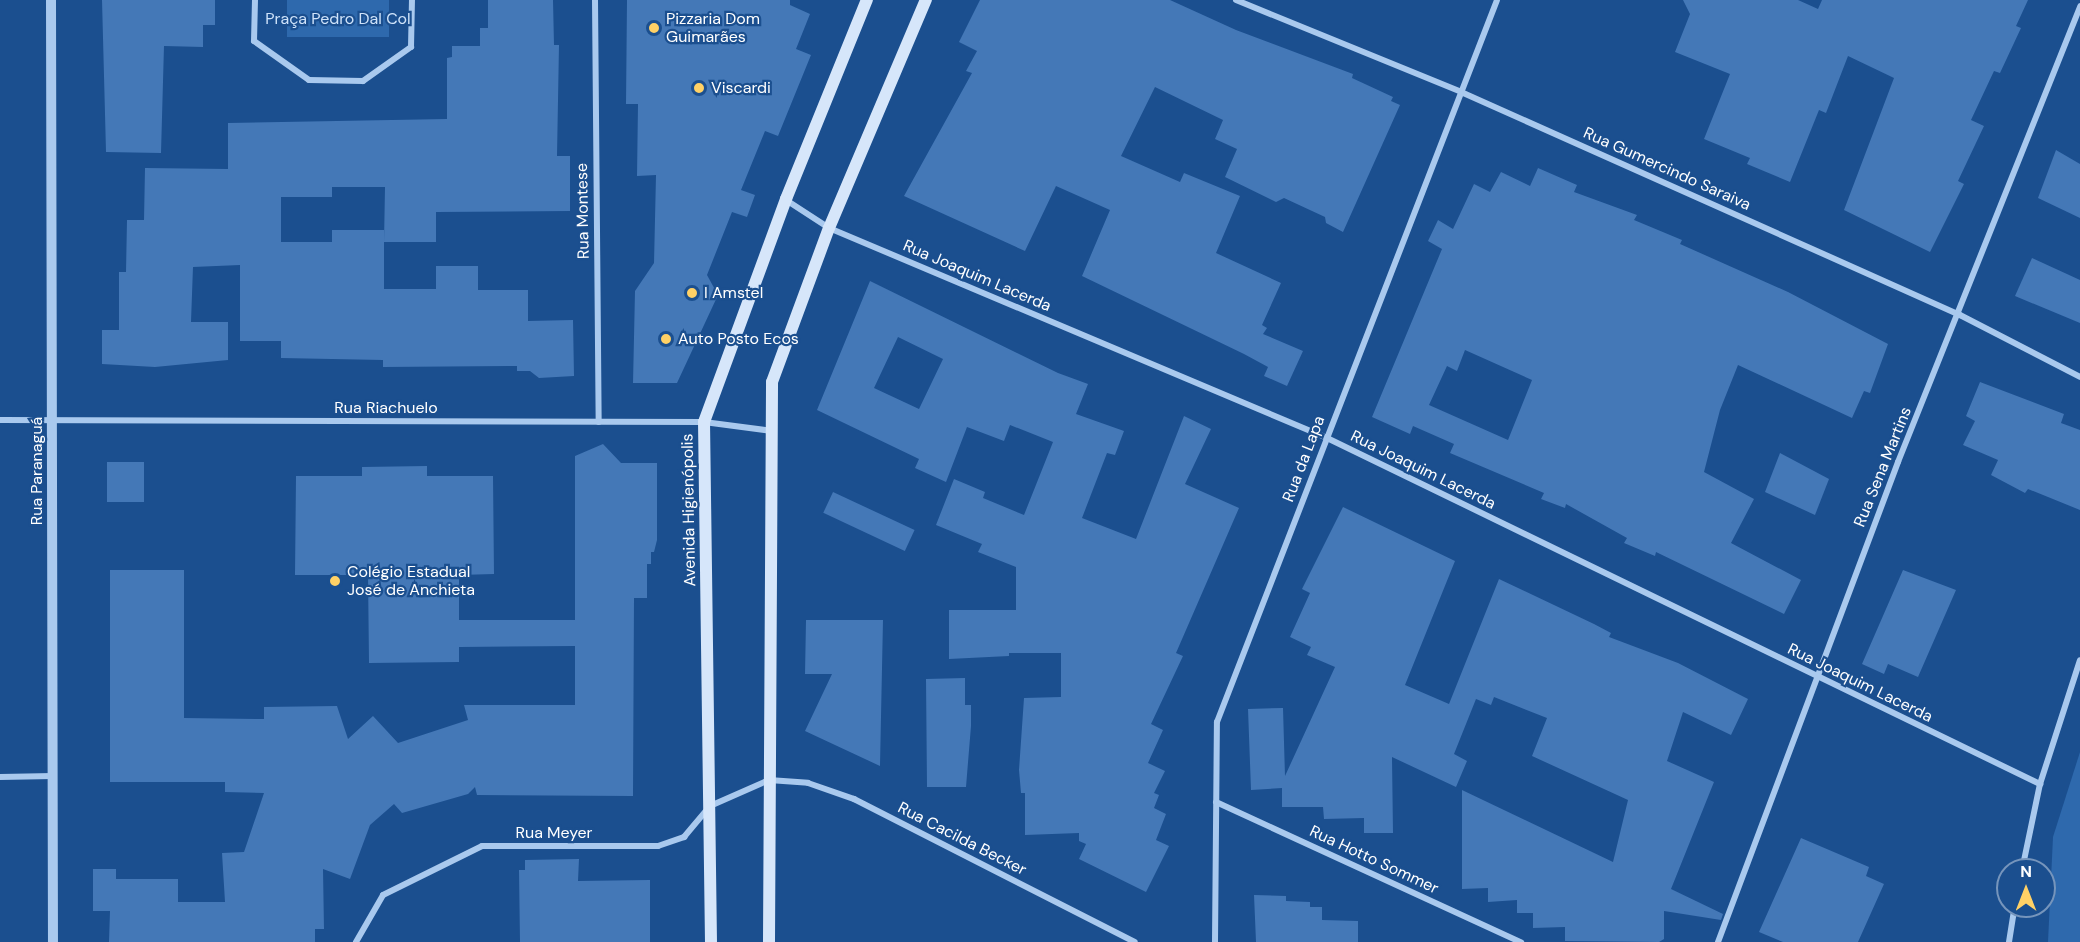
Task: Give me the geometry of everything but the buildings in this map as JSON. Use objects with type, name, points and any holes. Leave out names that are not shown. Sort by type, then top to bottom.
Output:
[{"type":"main road","name":"Avenida Higienópolis","points":[[711,942],[704,422],[786,199],[867,0]]},
{"type":"main road","points":[[769,942],[772,382],[829,228],[926,0]]},
{"type":"street","name":"Rua Paranaguá","points":[[51,0],[53,942]]},
{"type":"street","points":[[255,0],[254,41],[309,80],[363,81],[411,47],[412,0]]},
{"type":"street","name":"Rua Montese","points":[[595,0],[599,422]]},
{"type":"street","name":"Rua Gumercindo Saraiva","points":[[1236,0],[1461,92],[1960,315],[2080,377]]},
{"type":"street","name":"Rua da Lapa","points":[[1215,942],[1216,722],[1497,0]]},
{"type":"street","name":"Rua Sena Martins","points":[[1718,942],[1816,677],[2080,6]]},
{"type":"street","name":"Rua Joaquim Lacerda","points":[[786,199],[829,228],[1327,438],[2040,784]]},
{"type":"street","name":"Rua Riachuelo","points":[[0,420],[704,422],[772,431]]},
{"type":"street","points":[[2025,858],[2040,784],[2080,660]]},
{"type":"street","points":[[0,777],[54,776]]},
{"type":"street","name":"Rua Meyer","points":[[356,942],[383,895],[482,846],[658,846],[684,837],[710,806],[770,780]]},
{"type":"street","name":"Rua Cacilda Becker","points":[[770,780],[808,783],[854,799],[1135,942]]},
{"type":"street","name":"Rua Hotto Sommer","points":[[1216,802],[1521,942]]},
{"type":"street","points":[[2009,942],[2013,918]]},
{"type":"green space","name":"Praça Pedro Dal Col","points":[[287,0],[389,0],[389,37],[287,37]]},
{"type":"green space","points":[[2080,752],[2080,942],[2048,942],[2049,918],[2056,918],[2056,858],[2052,858],[2053,837]]},
{"type":"place","name":"Pizzaria Dom Guimarães","points":[[654,28]]},
{"type":"place","name":"Viscardi","points":[[699,88]]},
{"type":"place","name":"I Amstel","points":[[692,293]]},
{"type":"place","name":"Auto Posto Ecos","points":[[666,339]]},
{"type":"place","name":"Colégio Estadual José de Anchieta","points":[[335,581]]}]
